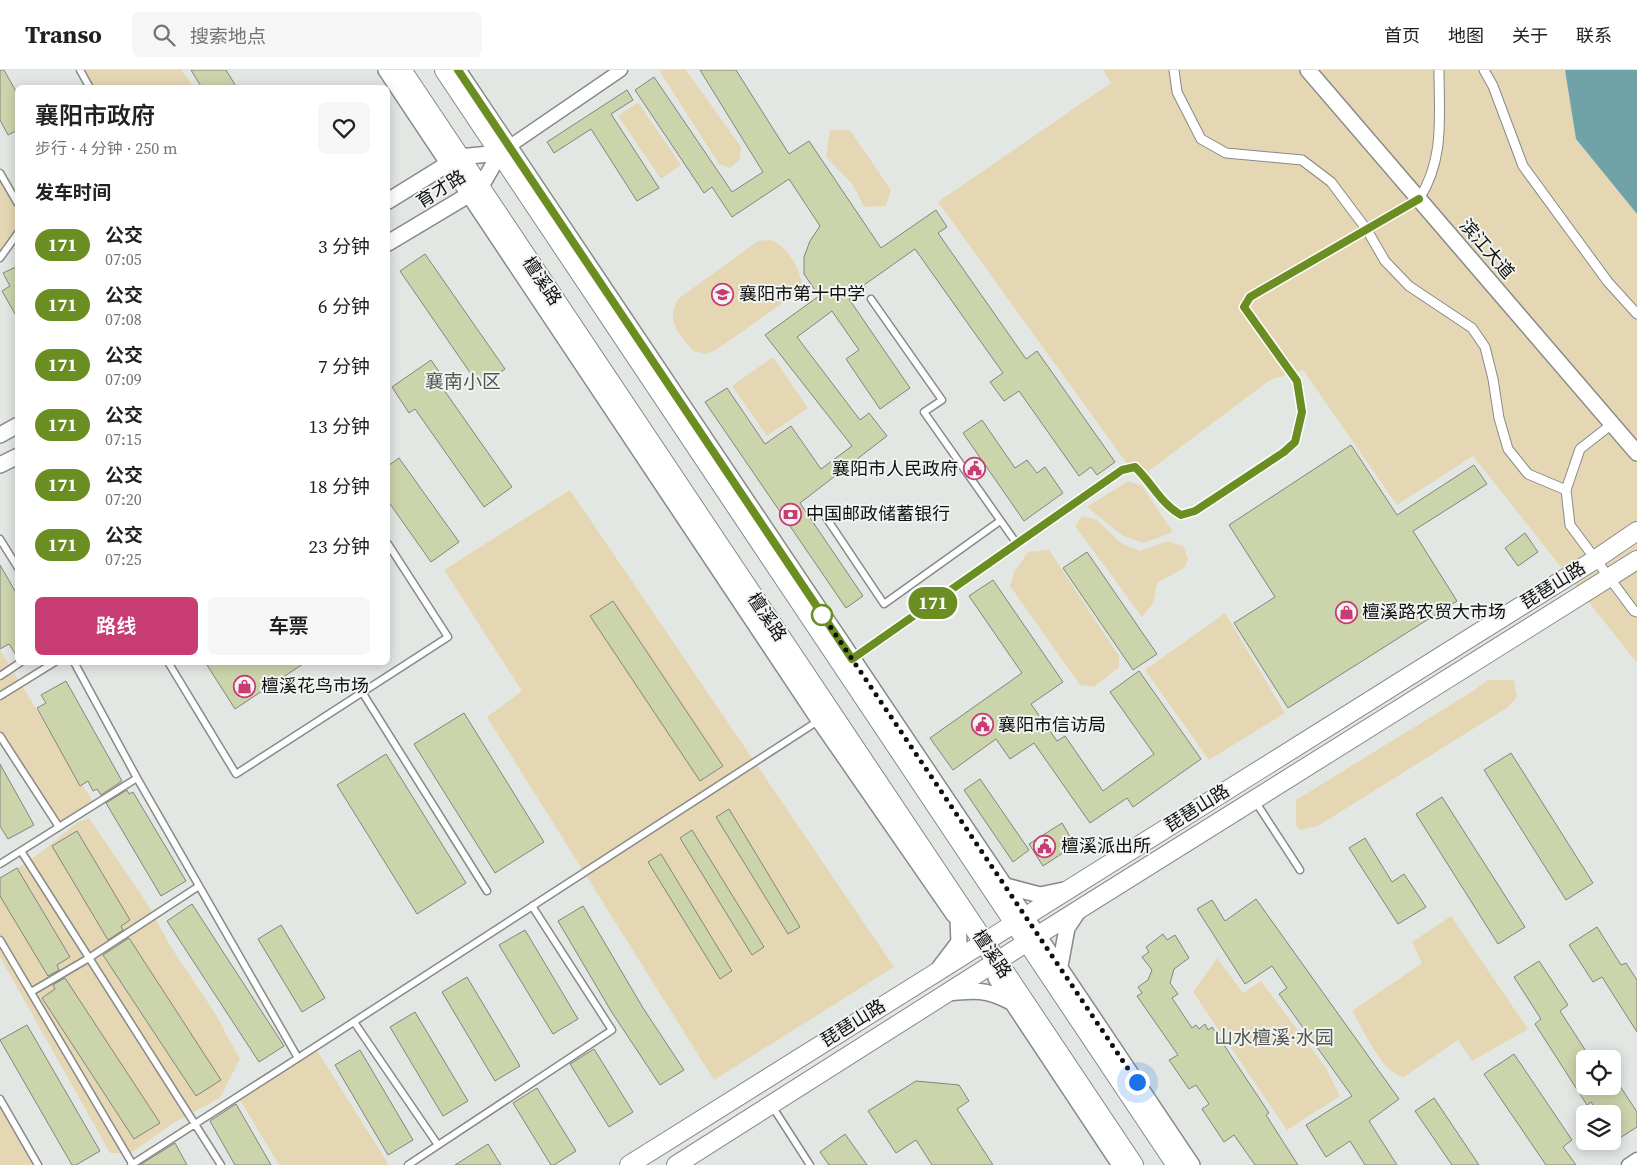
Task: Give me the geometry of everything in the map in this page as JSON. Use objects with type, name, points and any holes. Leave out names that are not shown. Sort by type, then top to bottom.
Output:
[{"type":"main road","name":"檀溪路","points":[[401,70],[454,160],[824,716],[1132,1165]]},
{"type":"main road","name":"檀溪路","points":[[445,70],[504,149],[1020,918],[1177,1165]]},
{"type":"main road","name":"琵琶山路","points":[[629,1165],[937,970],[1596,559],[1637,530]]},
{"type":"main road","name":"琵琶山路","points":[[676,1165],[1080,908],[1637,560]]},
{"type":"street","points":[[386,70],[454,160]]},
{"type":"street","points":[[458,70],[504,149]]},
{"type":"street","name":"育才路","points":[[390,242],[475,191],[504,149],[621,70]]},
{"type":"street","points":[[1174,70],[1177,92],[1201,139],[1226,153],[1302,160],[1331,182],[1367,230],[1385,261],[1409,286],[1472,328],[1485,347],[1493,379],[1499,418],[1508,449],[1528,474],[1566,490]]},
{"type":"street","name":"滨江大道","points":[[1308,70],[1637,453]]},
{"type":"street","points":[[1419,199],[1430,182],[1439,145],[1439,70]]},
{"type":"street","points":[[1484,70],[1494,86],[1523,166],[1608,282],[1637,314]]},
{"type":"street","name":"育才路","points":[[390,200],[454,160],[504,149]]},
{"type":"street","points":[[1612,424],[1580,449],[1566,490],[1570,525],[1634,611],[1637,612]]},
{"type":"street","points":[[0,435],[15,427]]},
{"type":"street","points":[[0,465],[15,458]]},
{"type":"street","points":[[848,663],[1006,886],[1020,918]]},
{"type":"street","points":[[824,716],[958,920],[979,944]]},
{"type":"street","points":[[1006,886],[1040,895],[1066,890]]},
{"type":"street","points":[[1060,966],[1067,928],[1080,908]]},
{"type":"street","points":[[937,970],[960,942],[958,920]]},
{"type":"street","points":[[1034,939],[1060,966],[1192,1165]]},
{"type":"street","points":[[993,964],[1013,1004],[1120,1165]]},
{"type":"street","points":[[948,993],[975,990],[994,993],[1013,1004]]},
{"type":"street","points":[[1628,1165],[1637,1159]]},
{"type":"lane","points":[[80,70],[88,85]]},
{"type":"lane","points":[[0,173],[15,199]]},
{"type":"lane","points":[[848,663],[1122,470],[1135,467],[1146,477],[1168,508],[1181,515],[1195,511],[1284,452],[1295,442],[1302,412],[1297,381],[1244,307],[1250,297],[1419,199]]},
{"type":"lane","points":[[0,258],[15,237]]},
{"type":"lane","points":[[871,299],[942,400],[924,412],[1017,544]]},
{"type":"lane","points":[[823,513],[884,604],[1000,521]]},
{"type":"lane","points":[[0,539],[15,563]]},
{"type":"lane","points":[[170,665],[236,774],[448,637],[390,547]]},
{"type":"lane","points":[[0,676],[17,665]]},
{"type":"lane","points":[[0,696],[50,665]]},
{"type":"lane","points":[[76,665],[137,778],[298,1058]]},
{"type":"lane","points":[[362,692],[487,892]]},
{"type":"lane","points":[[0,940],[132,1165],[824,716]]},
{"type":"lane","points":[[0,736],[59,827]]},
{"type":"lane","points":[[0,864],[137,778]]},
{"type":"lane","points":[[1254,800],[1300,870]]},
{"type":"lane","points":[[21,851],[221,1165]]},
{"type":"lane","points":[[31,992],[89,958],[199,886]]},
{"type":"lane","points":[[408,1165],[612,1030],[532,906]]},
{"type":"lane","points":[[354,1022],[438,1145]]},
{"type":"lane","points":[[0,1099],[38,1165]]},
{"type":"lane","points":[[771,1105],[810,1165]]},
{"type":"shaded area","points":[[80,70],[182,70],[192,85],[89,85]]},
{"type":"shaded area","points":[[662,70],[686,70],[741,147],[740,159],[730,168],[719,164],[660,72]]},
{"type":"shaded area","points":[[1103,70],[1565,70],[1576,139],[1637,214],[1637,663],[1473,456],[1397,505],[1303,370],[1270,380],[1138,479],[938,202],[1111,83]]},
{"type":"shaded area","points":[[638,102],[681,165],[661,179],[618,116]]},
{"type":"shaded area","points":[[830,130],[850,130],[891,190],[886,206],[864,207],[853,185],[826,157]]},
{"type":"shaded area","points":[[0,173],[15,199],[15,236],[0,258]]},
{"type":"shaded area","points":[[771,240],[787,252],[798,270],[802,283],[794,295],[716,350],[706,354],[693,351],[675,326],[673,320],[674,307],[678,299],[758,241]]},
{"type":"shaded area","points":[[773,357],[808,408],[767,436],[732,386]]},
{"type":"shaded area","points":[[1128,481],[1142,486],[1173,532],[1144,543],[1123,536],[1087,507]]},
{"type":"shaded area","points":[[570,490],[894,967],[714,1080],[487,717],[522,691],[444,570]]},
{"type":"shaded area","points":[[1082,516],[1097,520],[1121,543],[1140,551],[1168,541],[1184,547],[1188,560],[1184,568],[1157,583],[1153,603],[1142,617],[1075,526]]},
{"type":"shaded area","points":[[1049,550],[1119,656],[1119,667],[1094,687],[1080,685],[1010,586],[1014,572],[1028,552]]},
{"type":"shaded area","points":[[1225,613],[1285,713],[1209,760],[1145,670]]},
{"type":"shaded area","points":[[0,650],[95,805],[59,827],[0,734]]},
{"type":"shaded area","points":[[1488,680],[1514,680],[1517,697],[1508,707],[1318,826],[1300,830],[1296,825],[1296,800]]},
{"type":"shaded area","points":[[89,818],[147,903],[169,944],[213,1010],[240,1059],[220,1098],[172,1124],[131,1153],[110,1153],[0,957],[0,880],[40,853],[77,823]]},
{"type":"shaded area","points":[[1451,916],[1528,1029],[1472,1061],[1458,1040],[1404,1077],[1388,1068],[1374,1050],[1352,1011],[1422,963],[1412,942]]},
{"type":"shaded area","points":[[1217,958],[1243,993],[1261,981],[1326,1068],[1340,1096],[1287,1130],[1193,992]]},
{"type":"shaded area","points":[[315,1047],[389,1165],[279,1165],[238,1097]]},
{"type":"shaded area","points":[[0,1099],[38,1165],[0,1165]]},
{"type":"water","points":[[1565,70],[1637,70],[1637,214],[1576,139]]},
{"type":"building","points":[[0,70],[4,70],[15,90],[15,132],[8,135],[0,120]]},
{"type":"building","points":[[191,70],[226,70],[235,85],[200,85]]},
{"type":"building","points":[[700,70],[736,70],[789,154],[809,141],[881,248],[936,210],[947,227],[938,233],[1026,359],[1037,351],[1115,462],[1097,475],[1091,467],[1079,476],[1019,391],[1004,401],[990,382],[1003,373],[915,249],[864,285],[866,287],[849,299],[910,388],[880,409],[846,359],[859,350],[832,311],[797,337],[860,420],[869,413],[887,436],[800,503],[863,596],[846,608],[705,402],[727,388],[765,444],[791,426],[821,469],[852,446],[765,335],[819,296],[804,274],[804,257],[810,241],[820,226],[789,179],[732,217],[712,187],[704,193],[635,90],[654,77],[732,192],[763,172]]},
{"type":"building","points":[[627,90],[633,100],[611,114],[659,188],[637,201],[591,129],[554,153],[547,142]]},
{"type":"building","points":[[425,254],[505,369],[480,387],[400,271]]},
{"type":"building","points":[[15,267],[15,314],[2,291],[10,286],[3,273]]},
{"type":"building","points":[[431,360],[449,386],[444,390],[512,487],[484,507],[415,409],[409,413],[392,387]]},
{"type":"building","points":[[982,420],[1015,468],[1027,460],[1037,473],[1045,467],[1063,493],[1024,521],[963,433]]},
{"type":"building","points":[[1351,445],[1397,515],[1474,465],[1487,484],[1413,531],[1457,601],[1288,708],[1234,623],[1275,597],[1229,525]]},
{"type":"building","points":[[399,458],[459,542],[431,562],[390,504],[390,465]]},
{"type":"building","points":[[1525,533],[1538,552],[1518,566],[1505,548]]},
{"type":"building","points":[[1087,552],[1157,654],[1133,670],[1063,568]]},
{"type":"building","points":[[0,565],[15,591],[15,653],[9,644],[0,649]]},
{"type":"building","points":[[993,580],[1063,682],[1031,704],[1057,741],[1065,736],[1103,791],[1154,754],[1110,692],[1139,671],[1201,759],[1133,807],[1127,798],[1090,823],[1034,743],[1010,759],[996,739],[953,770],[930,738],[1022,673],[969,596]]},
{"type":"building","points":[[613,601],[723,766],[700,781],[590,616]]},
{"type":"building","name":"檀溪花鸟市场","points":[[207,665],[301,665],[235,709]]},
{"type":"building","points":[[66,681],[122,781],[101,795],[97,789],[93,791],[88,781],[80,786],[37,708],[46,703],[41,695]]},
{"type":"building","points":[[464,713],[544,842],[495,873],[414,744]]},
{"type":"building","points":[[1511,753],[1593,883],[1566,900],[1484,770]]},
{"type":"building","points":[[386,754],[466,883],[417,914],[337,785]]},
{"type":"building","points":[[0,764],[34,825],[8,839],[0,826]]},
{"type":"building","points":[[980,779],[1029,850],[1013,862],[964,790]]},
{"type":"building","points":[[127,790],[129,794],[133,792],[186,881],[161,896],[106,803]]},
{"type":"building","points":[[1442,797],[1525,927],[1498,944],[1416,814]]},
{"type":"building","points":[[729,809],[800,927],[788,934],[716,817]]},
{"type":"building","points":[[1062,823],[1075,845],[1043,866],[1029,844]]},
{"type":"building","points":[[692,830],[764,947],[752,955],[680,838]]},
{"type":"building","points":[[77,831],[130,920],[121,926],[123,930],[108,940],[52,846]]},
{"type":"building","points":[[1365,838],[1392,882],[1404,874],[1426,907],[1398,924],[1349,848]]},
{"type":"building","points":[[661,854],[732,971],[720,979],[648,862]]},
{"type":"building","points":[[17,868],[70,957],[57,965],[59,970],[48,976],[0,896],[0,878]]},
{"type":"building","points":[[1256,899],[1399,1099],[1369,1121],[1397,1165],[1365,1165],[1350,1141],[1326,1157],[1306,1125],[1352,1096],[1279,994],[1287,988],[1272,966],[1245,984],[1197,909],[1212,900],[1225,921]]},
{"type":"building","points":[[192,904],[284,1046],[259,1062],[167,921]]},
{"type":"building","points":[[583,906],[643,1008],[684,1070],[660,1085],[611,1011],[558,921]]},
{"type":"building","points":[[281,925],[325,998],[302,1012],[258,939]]},
{"type":"building","points":[[1597,927],[1621,965],[1626,963],[1637,980],[1637,1032],[1602,977],[1593,982],[1569,945]]},
{"type":"building","points":[[525,930],[578,1019],[553,1034],[499,945]]},
{"type":"building","points":[[1163,934],[1167,940],[1175,935],[1189,958],[1174,969],[1170,983],[1178,994],[1172,998],[1192,1028],[1196,1025],[1199,1029],[1205,1024],[1208,1030],[1212,1027],[1269,1113],[1266,1115],[1298,1165],[1255,1165],[1234,1135],[1224,1142],[1202,1109],[1209,1104],[1196,1085],[1189,1089],[1169,1060],[1178,1055],[1137,996],[1142,993],[1138,987],[1148,980],[1152,970],[1142,957],[1149,952],[1146,947]]},
{"type":"building","points":[[129,938],[221,1080],[196,1096],[103,955]]},
{"type":"building","points":[[1539,961],[1568,1005],[1560,1011],[1585,1050],[1576,1050],[1576,1088],[1535,1024],[1541,1019],[1514,977]]},
{"type":"building","points":[[467,977],[520,1066],[495,1081],[442,992]]},
{"type":"building","points":[[65,978],[160,1123],[134,1139],[42,998],[55,989],[53,985]]},
{"type":"building","points":[[415,1012],[468,1101],[443,1116],[390,1027]]},
{"type":"building","points":[[27,1025],[100,1151],[76,1165],[72,1165],[0,1040]]},
{"type":"building","points":[[594,1049],[633,1112],[609,1127],[570,1064]]},
{"type":"building","points":[[360,1050],[413,1140],[388,1155],[335,1065]]},
{"type":"building","points":[[1514,1054],[1572,1140],[1563,1147],[1576,1165],[1546,1165],[1484,1074]]},
{"type":"building","points":[[916,1081],[959,1085],[969,1101],[957,1109],[993,1165],[932,1165],[916,1140],[896,1153],[868,1111]]},
{"type":"building","points":[[537,1088],[576,1151],[554,1165],[551,1165],[513,1103]]},
{"type":"building","points":[[1621,1088],[1637,1112],[1637,1127],[1621,1137],[1621,1105],[1593,1105],[1591,1102],[1587,1105],[1581,1095],[1621,1095]]},
{"type":"building","points":[[1434,1098],[1479,1165],[1452,1165],[1415,1111]]},
{"type":"building","points":[[236,1104],[271,1165],[235,1165],[210,1121]]},
{"type":"building","points":[[845,1134],[867,1165],[829,1165],[820,1152]]},
{"type":"building","points":[[175,1143],[187,1165],[140,1165]]},
{"type":"building","points":[[488,1144],[501,1165],[455,1165]]},
{"type":"bus line","name":"171","points":[[458,70],[852,659],[1122,470],[1135,467],[1146,477],[1168,508],[1181,515],[1195,511],[1284,452],[1295,442],[1302,412],[1297,381],[1244,307],[1250,297],[1419,199]]},
{"type":"place","name":"襄阳市第十中学","points":[[723,294]]},
{"type":"place","name":"襄阳市人民政府","points":[[974,469]]},
{"type":"place","name":"中国邮政储蓄银行","points":[[790,514]]},
{"type":"place","name":"檀溪路农贸大市场","points":[[1346,612]]},
{"type":"place","name":"檀溪花鸟市场","points":[[245,686]]},
{"type":"place","name":"襄阳市信访局","points":[[982,725]]},
{"type":"place","name":"檀溪派出所","points":[[1045,846]]},
{"type":"district","name":"襄南小区","points":[[463,381]]},
{"type":"district","name":"山水檀溪·水园","points":[[1274,1037]]},
{"type":"route","points":[[822,615],[819,610],[1137,1082]]}]
